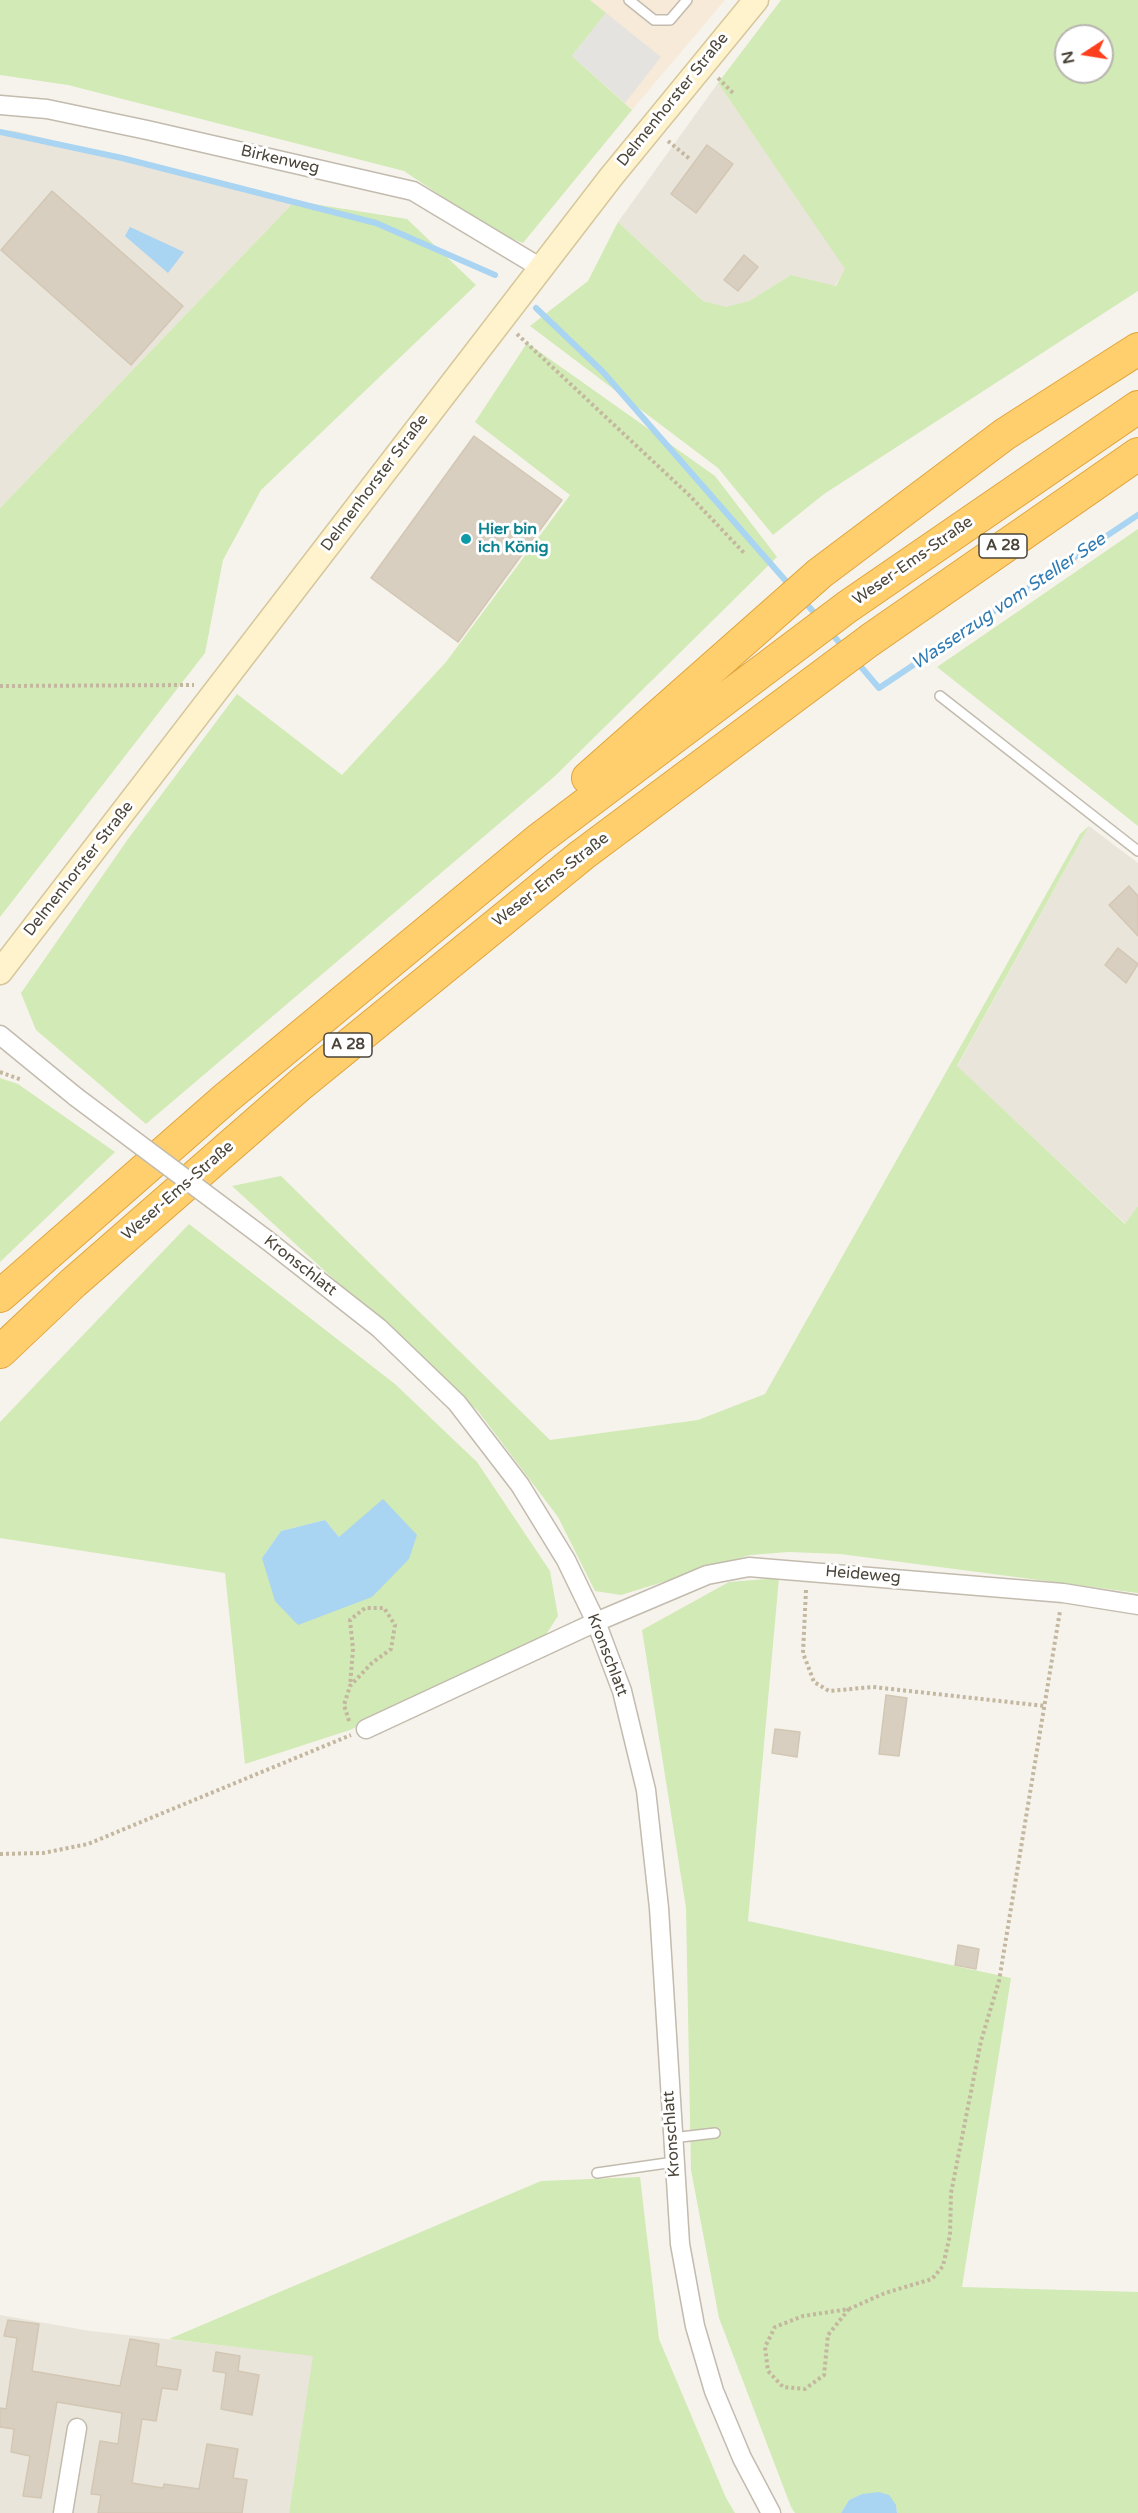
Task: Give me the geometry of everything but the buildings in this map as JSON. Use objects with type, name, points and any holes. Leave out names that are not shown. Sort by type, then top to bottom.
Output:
[{"type":"highway","points":[[538,840],[548,812],[820,573],[1005,434],[1138,349]]},
{"type":"highway","name":"Weser-Ems-Straße","points":[[0,1296],[226,1098],[538,840],[847,607],[1138,407]]},
{"type":"highway","name":"Weser-Ems-Straße","points":[[0,1352],[73,1283],[301,1084],[582,855],[870,640],[1138,454]]},
{"type":"street","name":"Delmenhorster Straße","points":[[0,972],[501,318],[756,0]]},
{"type":"street","name":"Birkenweg","points":[[0,105],[47,109],[413,191],[541,268]]},
{"type":"street","name":"Kronschlatt","points":[[0,1035],[76,1097],[267,1240],[379,1328],[457,1403],[520,1485],[566,1560],[596,1622],[622,1691],[646,1790],[660,1908],[680,2244],[695,2326],[714,2391],[742,2458],[771,2513]]},
{"type":"street","name":"Heideweg","points":[[366,1729],[596,1622],[707,1575],[749,1567],[1064,1593],[1138,1605]]},
{"type":"street","points":[[63,2513],[77,2428]]},
{"type":"lane","points":[[629,0],[654,20],[670,20],[687,0]]},
{"type":"lane","points":[[940,696],[1138,851]]},
{"type":"lane","points":[[672,2138],[715,2133]]},
{"type":"lane","points":[[597,2172],[674,2162]]},
{"type":"path","points":[[652,127],[691,160]]},
{"type":"path","points":[[501,318],[689,495],[746,554]]},
{"type":"path","points":[[0,686],[221,685]]},
{"type":"path","points":[[807,1570],[803,1653],[814,1682],[829,1691],[873,1687],[1045,1706]]},
{"type":"path","points":[[849,2309],[828,2335],[824,2375],[805,2390],[783,2387],[768,2371],[765,2347],[775,2327],[803,2316],[849,2309],[885,2293],[932,2279],[943,2266],[950,2235],[951,2193],[981,2041],[999,1981],[1064,1593]]},
{"type":"path","points":[[350,1686],[372,1662],[391,1649],[395,1625],[384,1608],[364,1608],[350,1620],[352,1649],[350,1686],[344,1705],[349,1721],[366,1729]]},
{"type":"path","points":[[0,1854],[43,1853],[88,1844],[366,1729]]},
{"type":"shaded area","points":[[590,0],[725,0],[632,110],[572,56],[605,14]]},
{"type":"shaded area","points":[[606,13],[661,57],[625,103],[572,56]]},
{"type":"shaded area","points":[[718,83],[846,269],[835,286],[791,275],[749,301],[725,308],[703,301],[618,222]]},
{"type":"shaded area","points":[[0,130],[16,131],[295,201],[0,508]]},
{"type":"shaded area","points":[[1089,826],[1138,863],[1138,1206],[1126,1224],[957,1067]]},
{"type":"shaded area","points":[[0,2315],[90,2331],[314,2355],[289,2513],[0,2513]]},
{"type":"green space","points":[[0,0],[590,0],[606,13],[572,56],[632,110],[523,243],[495,232],[404,171],[68,85],[0,75]]},
{"type":"green space","points":[[781,0],[1138,0],[1138,291],[824,494],[773,535],[718,468],[530,326],[588,281],[618,222],[703,301],[726,307],[749,301],[791,275],[836,286],[845,269],[718,83]]},
{"type":"green space","points":[[295,201],[407,219],[476,285],[261,490],[223,560],[205,653],[0,917],[0,508]]},
{"type":"green space","points":[[527,343],[715,476],[777,557],[555,776],[146,1124],[36,1030],[21,993],[128,839],[237,694],[342,775],[446,662],[570,495],[475,422]]},
{"type":"green space","points":[[1138,529],[1138,826],[937,667]]},
{"type":"green space","points":[[1089,826],[957,1066],[1125,1224],[1138,1206],[1138,1593],[840,1554],[789,1552],[750,1555],[621,1595],[595,1591],[558,1517],[478,1411],[232,1186],[281,1176],[550,1440],[698,1420],[765,1394],[1080,834]]},
{"type":"green space","points":[[0,1078],[18,1084],[115,1152],[0,1262]]},
{"type":"green space","points":[[189,1224],[395,1384],[477,1462],[550,1571],[558,1616],[545,1636],[350,1730],[245,1764],[225,1573],[0,1538],[0,1422]],"holes":[[[325,1520],[339,1537],[262,1558],[281,1531]]]},
{"type":"green space","points":[[779,1578],[748,1921],[1011,1978],[962,2287],[1138,2292],[1138,2513],[897,2513],[896,2505],[862,2494],[849,2500],[841,2513],[795,2513],[791,2507],[719,2318],[691,2170],[686,1908],[642,1630],[729,1582]]},
{"type":"green space","points":[[640,2177],[659,2339],[726,2498],[735,2513],[289,2513],[313,2356],[169,2339],[541,2181]]},
{"type":"water","points":[[130,227],[184,252],[168,273],[125,236]]},
{"type":"water","points":[[383,1499],[417,1535],[409,1559],[372,1597],[298,1625],[275,1601],[262,1558],[281,1531],[325,1520],[339,1537]]},
{"type":"water","points":[[879,2492],[889,2495],[896,2505],[897,2513],[841,2513],[849,2500],[862,2494]]},
{"type":"waterway","points":[[0,132],[122,158],[376,223],[495,275]]},
{"type":"waterway","points":[[536,308],[603,372],[792,588]]},
{"type":"waterway","name":"Wasserzug vom Steller See","points":[[856,661],[879,688],[1138,515]]},
{"type":"waterway","points":[[803,600],[818,617]]},
{"type":"waterway","points":[[830,632],[845,649]]},
{"type":"place","name":"Hier bin ich König","points":[[466,539]]}]
